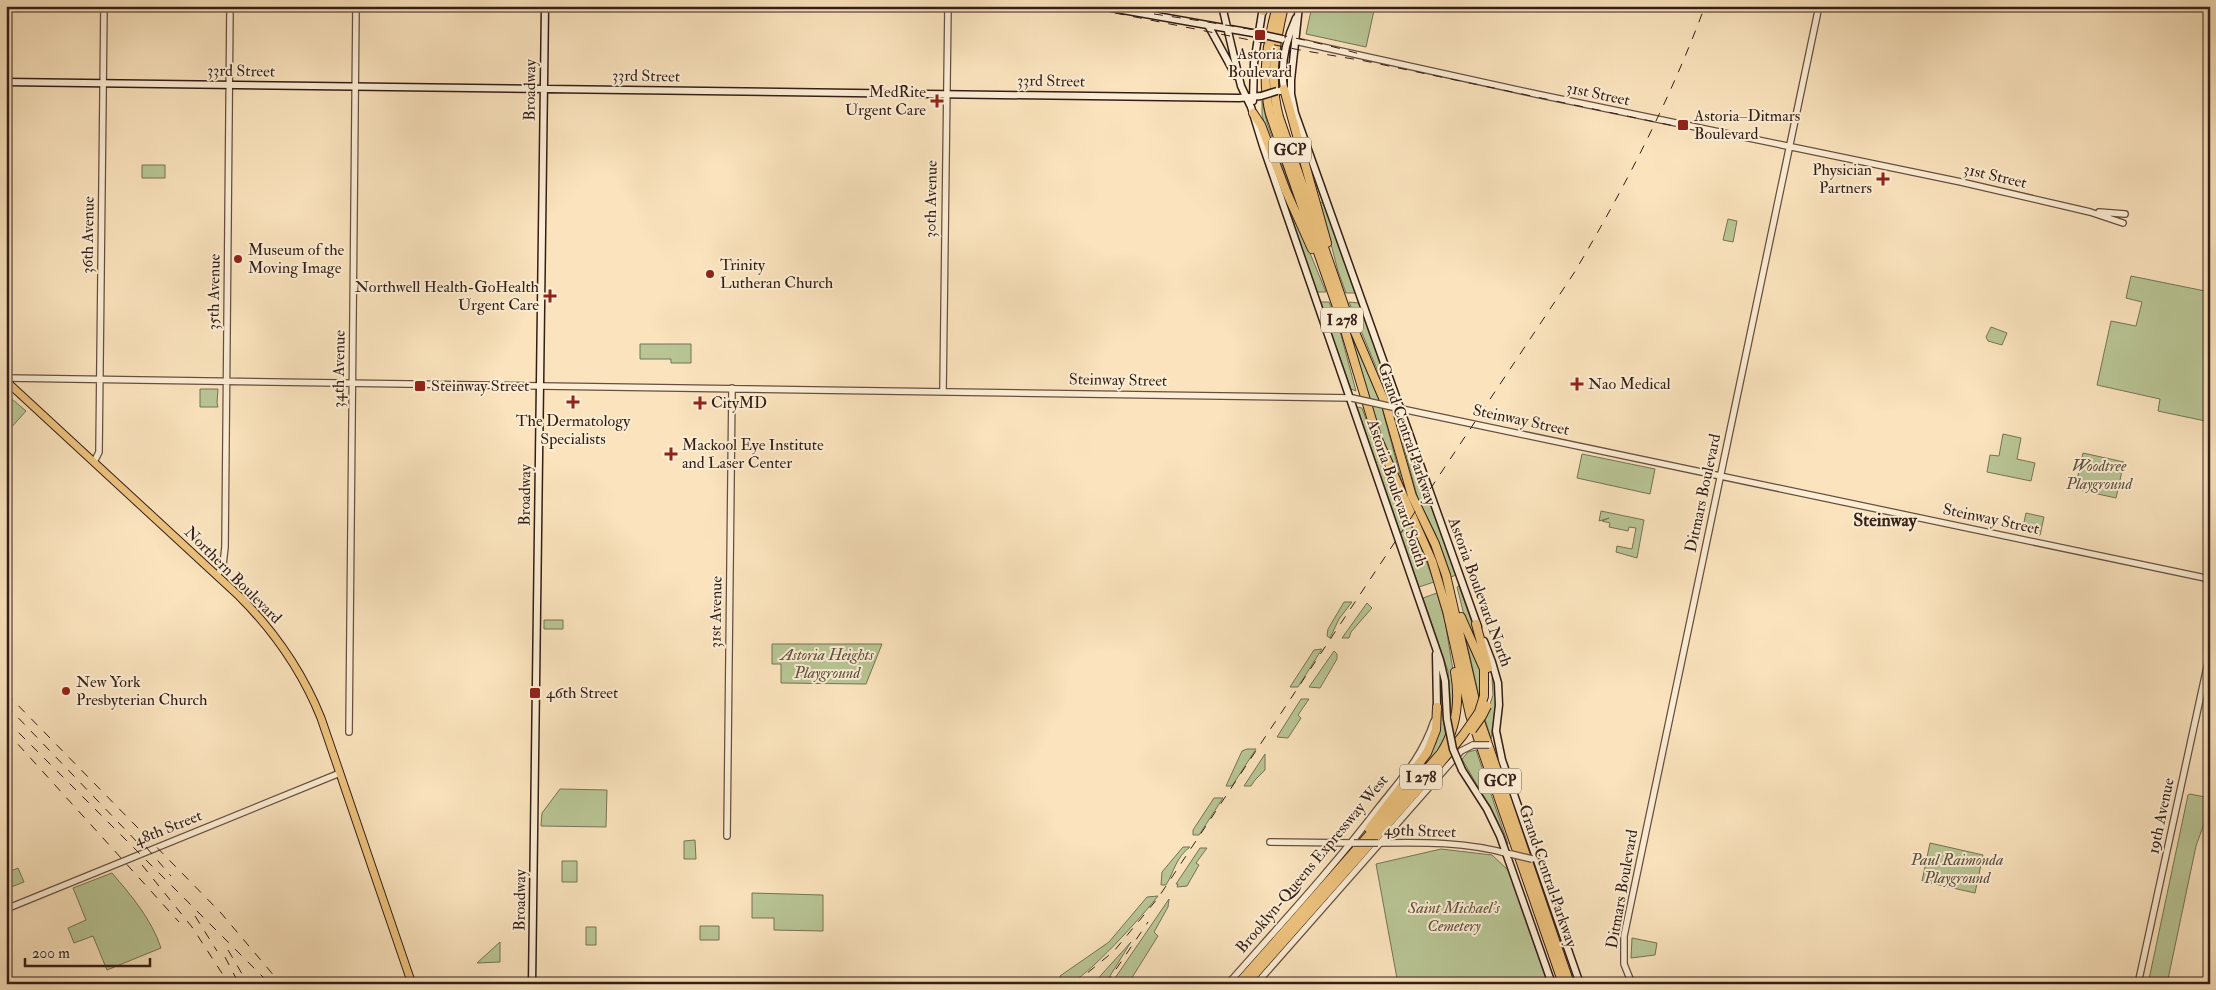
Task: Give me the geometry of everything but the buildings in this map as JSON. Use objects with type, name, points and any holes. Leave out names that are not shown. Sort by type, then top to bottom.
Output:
[{"type":"highway","name":"Grand Central Parkway","points":[[1277,6],[1265,64],[1267,97],[1276,131],[1329,284],[1382,451],[1424,542],[1440,589],[1447,611],[1470,715],[1563,984]]},
{"type":"highway","name":"Grand Central Parkway","points":[[1284,6],[1273,61],[1276,104],[1338,289],[1354,332],[1386,405],[1412,496],[1435,544],[1446,574],[1478,718],[1570,984]]},
{"type":"highway","points":[[1280,90],[1317,203],[1338,289]]},
{"type":"highway","points":[[1252,110],[1261,125],[1286,191],[1329,284]]},
{"type":"highway","name":"Brooklyn-Queens Expressway West","points":[[1246,984],[1465,736],[1486,698],[1484,669],[1467,634],[1446,574]]},
{"type":"highway","name":"Brooklyn-Queens Expressway West","points":[[1238,984],[1436,761],[1448,741],[1456,720],[1457,690],[1440,589]]},
{"type":"highway","points":[[1476,624],[1488,668],[1490,685],[1486,698]]},
{"type":"highway","points":[[1288,927],[1353,850],[1421,763],[1436,730],[1438,708]]},
{"type":"main road","name":"Broadway","points":[[532,984],[544,6]]},
{"type":"main road","name":"31st Street","points":[[1100,6],[1288,40]]},
{"type":"main road","name":"Astoria Boulevard South","points":[[1222,6],[1241,86],[1252,110],[1262,146],[1351,398],[1435,645],[1444,674],[1447,719],[1453,749],[1462,770],[1490,816],[1509,853],[1552,984]]},
{"type":"main road","points":[[1252,110],[1258,96],[1254,67],[1261,35],[1264,8]]},
{"type":"main road","points":[[1280,90],[1288,40],[1299,9]]},
{"type":"main road","points":[[1208,25],[1241,86]]},
{"type":"main road","name":"Astoria Boulevard North","points":[[1288,40],[1296,112],[1399,408],[1476,624],[1492,662],[1498,683],[1499,705],[1496,732],[1499,745],[1535,859],[1580,984]]},
{"type":"main road","name":"33rd Street","points":[[6,82],[1246,98],[1280,90]]},
{"type":"main road","name":"Northern Boulevard","points":[[6,380],[217,576],[261,619],[288,653],[316,705],[411,983]]},
{"type":"main road","name":"Brooklyn-Queens Expressway West","points":[[1435,645],[1438,708]]},
{"type":"street","name":"36th Avenue","points":[[94,462],[99,452],[104,6]]},
{"type":"street","name":"35th Avenue","points":[[217,576],[224,566],[225,531],[230,6]]},
{"type":"street","name":"34th Avenue","points":[[349,732],[356,6]]},
{"type":"street","name":"30th Avenue","points":[[943,391],[948,6]]},
{"type":"street","name":"Ditmars Boulevard","points":[[1632,984],[1624,964],[1624,936],[1820,6]]},
{"type":"street","name":"31st Street","points":[[1288,40],[1448,76],[1961,182],[2090,212],[2123,223]]},
{"type":"street","name":"31st Street","points":[[2090,212],[2124,214]]},
{"type":"street","name":"Steinway Street","points":[[6,380],[227,381],[1351,398],[2210,579]]},
{"type":"street","name":"31st Avenue","points":[[727,836],[732,388]]},
{"type":"street","name":"19th Avenue","points":[[2138,984],[2210,653]]},
{"type":"street","name":"Brooklyn-Queens Expressway West","points":[[1228,984],[1353,843],[1416,761],[1431,732],[1438,708]]},
{"type":"street","points":[[1256,984],[1461,752],[1473,745],[1499,745]]},
{"type":"street","name":"48th Street","points":[[6,909],[340,773]]},
{"type":"street","name":"49th Street","points":[[1270,842],[1438,844],[1488,849],[1535,859]]},
{"type":"green space","points":[[1312,6],[1375,6],[1366,47],[1306,34]]},
{"type":"green space","points":[[1262,101],[1267,123],[1292,192],[1265,127]]},
{"type":"green space","points":[[142,165],[165,165],[165,178],[142,178]]},
{"type":"green space","points":[[1286,202],[1289,202],[1326,292],[1317,292]]},
{"type":"green space","points":[[1320,202],[1324,203],[1355,293],[1346,293],[1338,271]]},
{"type":"green space","points":[[1728,219],[1737,221],[1733,242],[1723,240]]},
{"type":"green space","points":[[2131,276],[2210,292],[2210,422],[2158,411],[2160,399],[2097,385],[2111,321],[2136,326],[2142,302],[2126,298]]},
{"type":"green space","points":[[1320,302],[1329,302],[1338,324],[1356,391],[1351,389]]},
{"type":"green space","points":[[1349,302],[1359,303],[1394,399],[1389,398]]},
{"type":"green space","points":[[1991,327],[2007,333],[2002,345],[1988,341],[1986,337]]},
{"type":"green space","points":[[1348,329],[1379,397],[1405,493],[1395,474],[1379,433],[1365,392]]},
{"type":"green space","points":[[640,344],[691,344],[691,363],[671,363],[671,359],[640,359]]},
{"type":"green space","points":[[200,389],[218,389],[218,407],[200,407]]},
{"type":"green space","points":[[6,394],[26,411],[9,430],[6,428]]},
{"type":"green space","points":[[1357,407],[1362,408],[1393,494],[1417,536],[1434,582],[1419,587]]},
{"type":"green space","points":[[1395,415],[1400,416],[1456,575],[1451,577],[1436,535],[1418,499]]},
{"type":"green space","points":[[2003,434],[2021,438],[2017,459],[2035,463],[2031,481],[1987,472],[1990,455],[1999,456]]},
{"type":"green space","name":"Woodtree Playground","points":[[2083,453],[2124,462],[2116,498],[2075,489]]},
{"type":"green space","points":[[1582,454],[1655,469],[1650,494],[1577,478]]},
{"type":"green space","points":[[1601,511],[1644,520],[1637,558],[1616,552],[1617,546],[1632,549],[1636,528],[1629,527],[1628,531],[1609,527],[1610,523],[1602,521],[1609,518],[1599,521]]},
{"type":"green space","points":[[2026,513],[2044,517],[2040,535],[2022,531]]},
{"type":"green space","points":[[1459,586],[1485,659],[1465,619],[1457,587]]},
{"type":"green space","points":[[1437,593],[1445,621],[1455,683],[1456,706],[1452,725],[1448,671],[1423,598]]},
{"type":"green space","points":[[1344,602],[1352,602],[1339,619],[1330,638],[1327,636],[1328,629]]},
{"type":"green space","points":[[1367,603],[1372,608],[1351,632],[1349,638],[1342,638]]},
{"type":"green space","points":[[544,620],[563,620],[563,629],[544,629]]},
{"type":"green space","points":[[1466,639],[1474,653],[1481,676],[1480,701]]},
{"type":"green space","name":"Astoria Heights Playground","points":[[772,644],[882,644],[866,684],[781,683],[781,664],[772,664]]},
{"type":"green space","points":[[1322,649],[1298,687],[1290,687],[1314,650]]},
{"type":"green space","points":[[1334,651],[1337,654],[1337,659],[1320,688],[1309,687]]},
{"type":"green space","points":[[1492,678],[1494,678],[1496,701],[1491,739],[1485,719],[1493,695]]},
{"type":"green space","points":[[1301,699],[1309,699],[1298,715],[1301,718],[1288,738],[1277,737]]},
{"type":"green space","points":[[1442,710],[1446,739],[1428,765],[1416,777],[1436,743]]},
{"type":"green space","points":[[1256,749],[1232,786],[1226,786],[1242,751]]},
{"type":"green space","points":[[1476,750],[1507,845],[1496,818],[1462,759],[1468,752]]},
{"type":"green space","points":[[1265,754],[1265,770],[1251,786],[1244,786]]},
{"type":"green space","points":[[560,789],[607,790],[606,827],[541,826],[542,813]]},
{"type":"green space","points":[[2188,795],[2210,798],[2210,817],[2206,818],[2196,846],[2167,984],[2148,984]]},
{"type":"green space","points":[[1214,798],[1223,798],[1199,835],[1193,835],[1193,830]]},
{"type":"green space","points":[[695,840],[696,859],[684,859],[684,841]]},
{"type":"green space","name":"Paul Raimonda Playground","points":[[1930,843],[1983,855],[1975,893],[1922,881]]},
{"type":"green space","points":[[1183,847],[1190,847],[1178,860],[1166,885],[1161,885],[1162,872]]},
{"type":"green space","points":[[1200,848],[1207,848],[1196,863],[1199,865],[1187,886],[1177,887],[1178,884],[1176,884]]},
{"type":"green space","name":"Saint Michael’s Cemetery","points":[[1441,849],[1492,855],[1509,871],[1548,984],[1398,984],[1376,864]]},
{"type":"green space","points":[[562,861],[577,861],[577,882],[562,882]]},
{"type":"green space","points":[[18,868],[24,882],[6,889],[6,873]]},
{"type":"green space","points":[[112,873],[147,918],[161,948],[107,970],[93,936],[74,943],[68,928],[86,920],[73,888]]},
{"type":"green space","points":[[752,893],[823,895],[823,931],[774,930],[774,918],[752,918]]},
{"type":"green space","points":[[1158,896],[1101,959],[1087,971],[1068,984],[1052,984],[1061,979],[1060,976],[1109,942],[1147,897]]},
{"type":"green space","points":[[1169,899],[1168,907],[1154,932],[1158,936],[1128,984],[1111,984]]},
{"type":"green space","points":[[700,926],[719,926],[719,940],[700,940]]},
{"type":"green space","points":[[586,927],[596,927],[596,945],[586,945]]},
{"type":"green space","points":[[1632,938],[1657,943],[1655,955],[1631,958]]},
{"type":"green space","points":[[500,942],[500,962],[477,963]]},
{"type":"green space","points":[[1131,942],[1105,984],[1093,984]]},
{"type":"railway","points":[[1080,6],[1300,50],[1365,61],[1746,141]]},
{"type":"railway","points":[[1074,984],[1114,951],[1158,898],[1574,273],[1646,142],[1677,75],[1705,6]]},
{"type":"railway","points":[[1154,14],[1284,36],[1360,54]]},
{"type":"railway","points":[[6,693],[221,913],[281,984]]},
{"type":"railway","points":[[6,705],[140,845]]},
{"type":"railway","points":[[6,720],[270,984]]},
{"type":"railway","points":[[6,731],[179,922]]},
{"type":"railway","points":[[146,847],[171,876]]},
{"type":"railway","points":[[142,865],[192,927],[229,984]]},
{"type":"railway","points":[[195,916],[217,951]]},
{"type":"railway","points":[[1106,984],[1148,922]]},
{"type":"railway","points":[[228,950],[248,984]]},
{"type":"railway","points":[[225,957],[239,984]]},
{"type":"place","name":"Astoria Boulevard","points":[[1260,35]]},
{"type":"place","name":"MedRite Urgent Care","points":[[937,101]]},
{"type":"place","name":"Astoria–Ditmars Boulevard","points":[[1683,125]]},
{"type":"place","name":"Physician Partners","points":[[1883,179]]},
{"type":"place","name":"Museum of the Moving Image","points":[[238,259]]},
{"type":"place","name":"Trinity Lutheran Church","points":[[710,274]]},
{"type":"place","name":"Northwell Health-GoHealth Urgent Care","points":[[550,296]]},
{"type":"place","name":"Nao Medical","points":[[1577,384]]},
{"type":"place","name":"Steinway Street","points":[[420,386]]},
{"type":"place","name":"The Dermatology Specialists","points":[[573,402]]},
{"type":"place","name":"CityMD","points":[[700,403]]},
{"type":"place","name":"Mackool Eye Institute and Laser Center","points":[[671,454]]},
{"type":"place","name":"New York Presbyterian Church","points":[[66,691]]},
{"type":"place","name":"46th Street","points":[[535,693]]},
{"type":"district","name":"Steinway","points":[[1885,520]]}]
